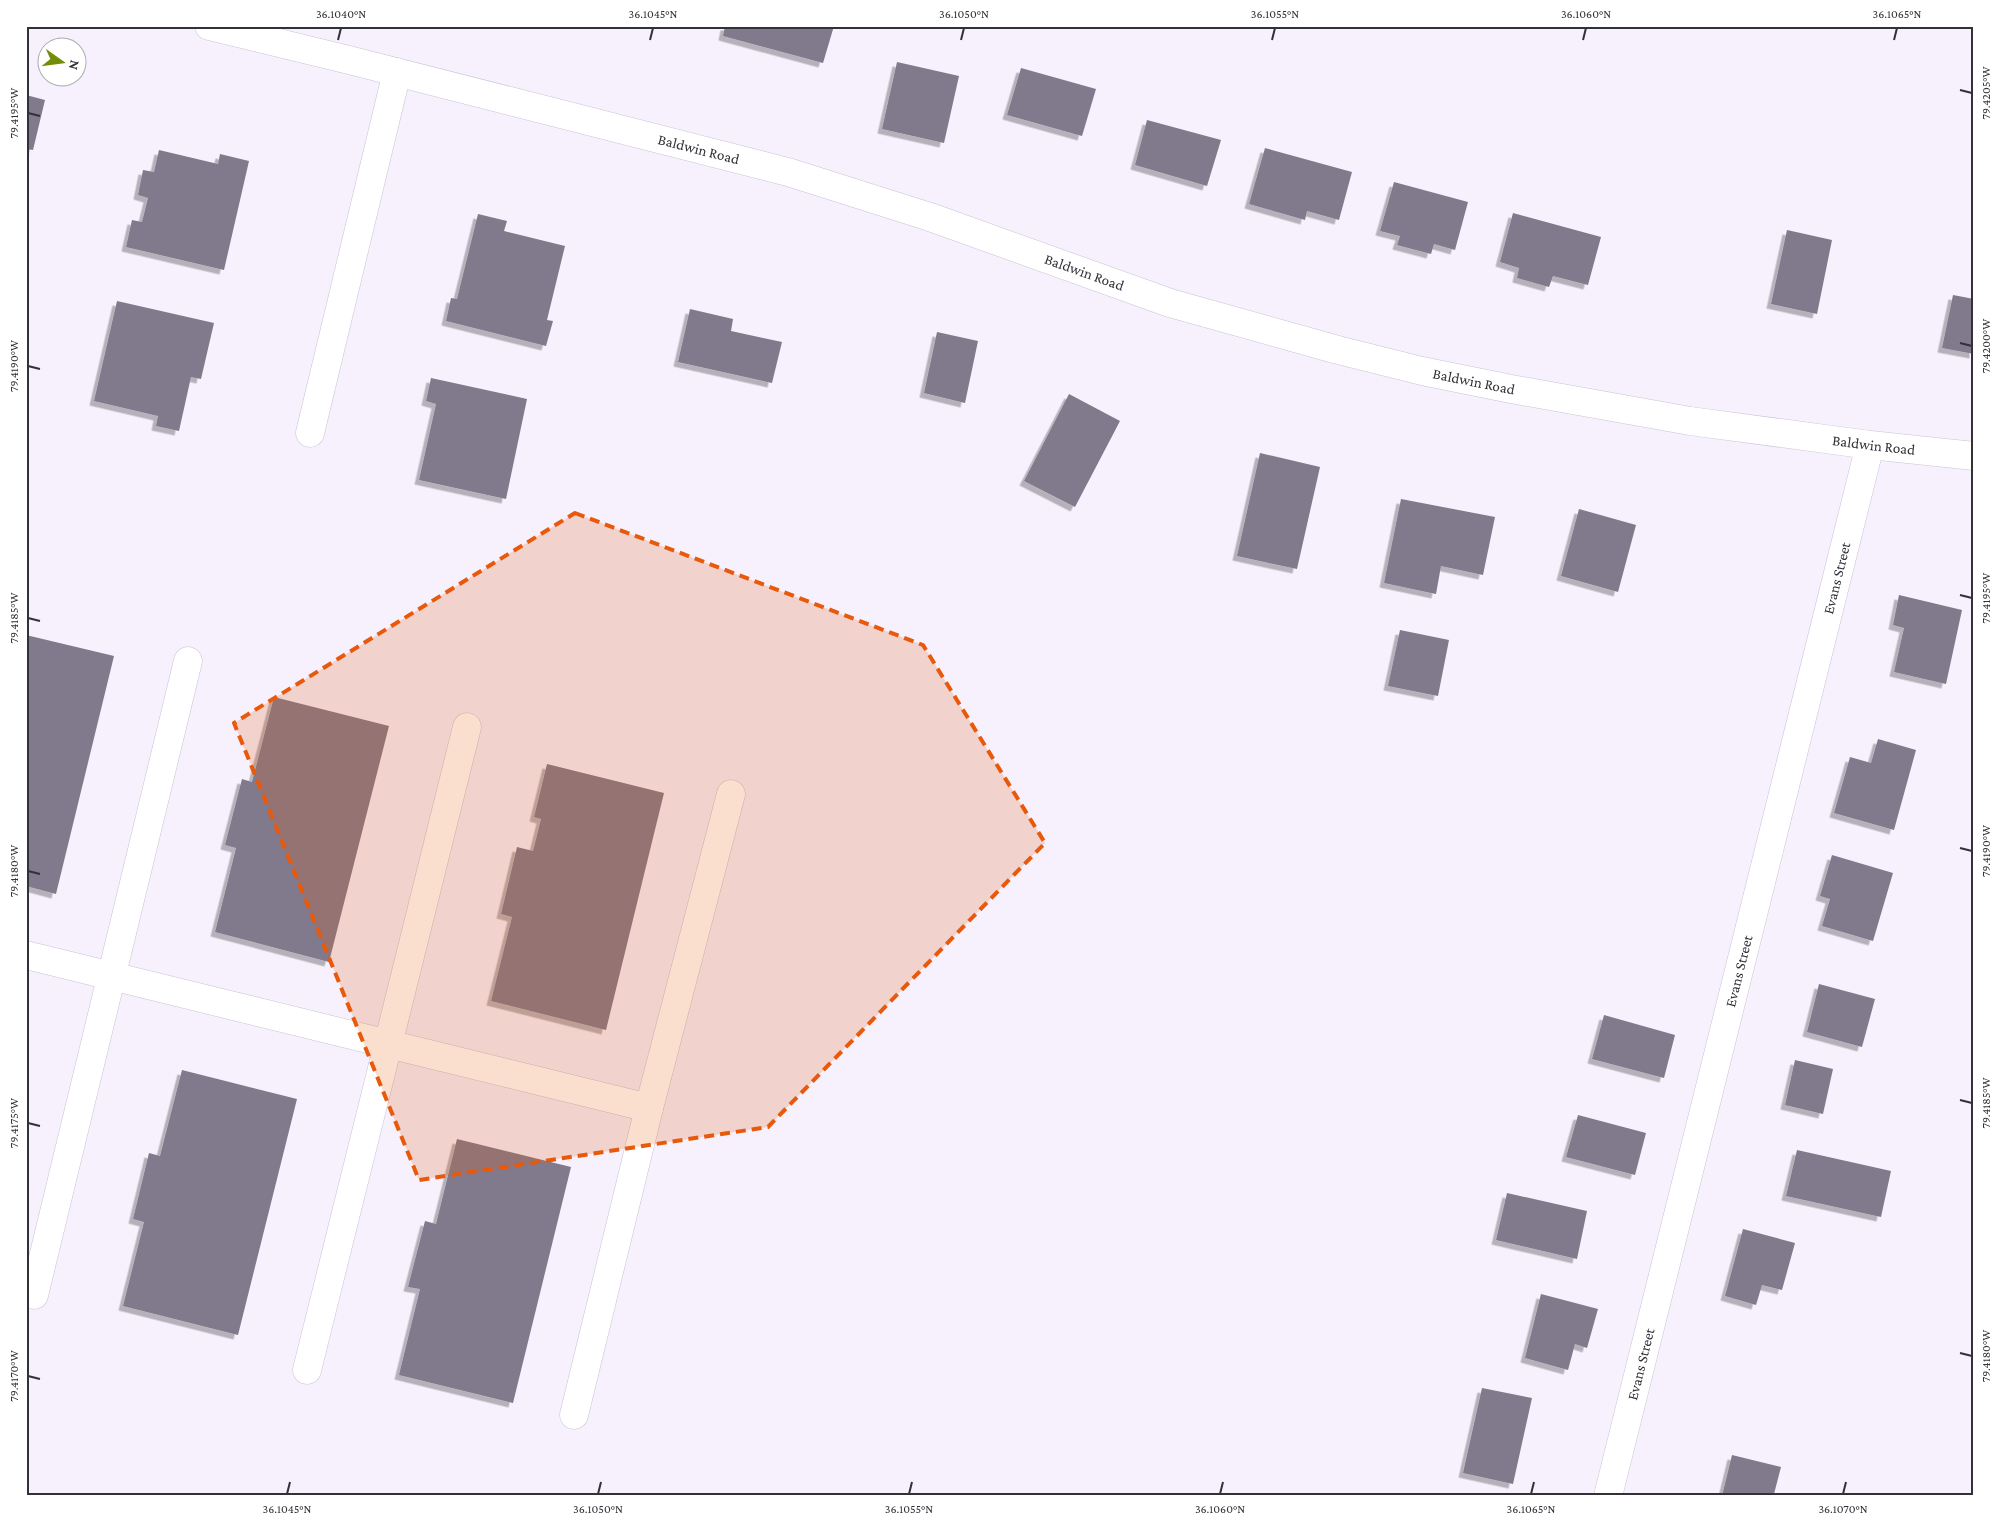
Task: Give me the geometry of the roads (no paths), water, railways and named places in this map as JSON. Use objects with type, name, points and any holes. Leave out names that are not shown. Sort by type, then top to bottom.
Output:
[{"type":"street","name":"Baldwin Road","points":[[209,26],[788,172],[930,217],[1170,303],[1347,352],[1511,390],[1681,420],[1870,445],[1974,456]]},
{"type":"street","points":[[310,433],[397,72]]},
{"type":"street","name":"Evans Street","points":[[1608,1496],[1870,445]]},
{"type":"street","points":[[34,1295],[188,661]]},
{"type":"street","points":[[307,1370],[467,726]]},
{"type":"street","points":[[574,1415],[649,1108],[732,794]]},
{"type":"street","points":[[26,955],[649,1108]]}]
